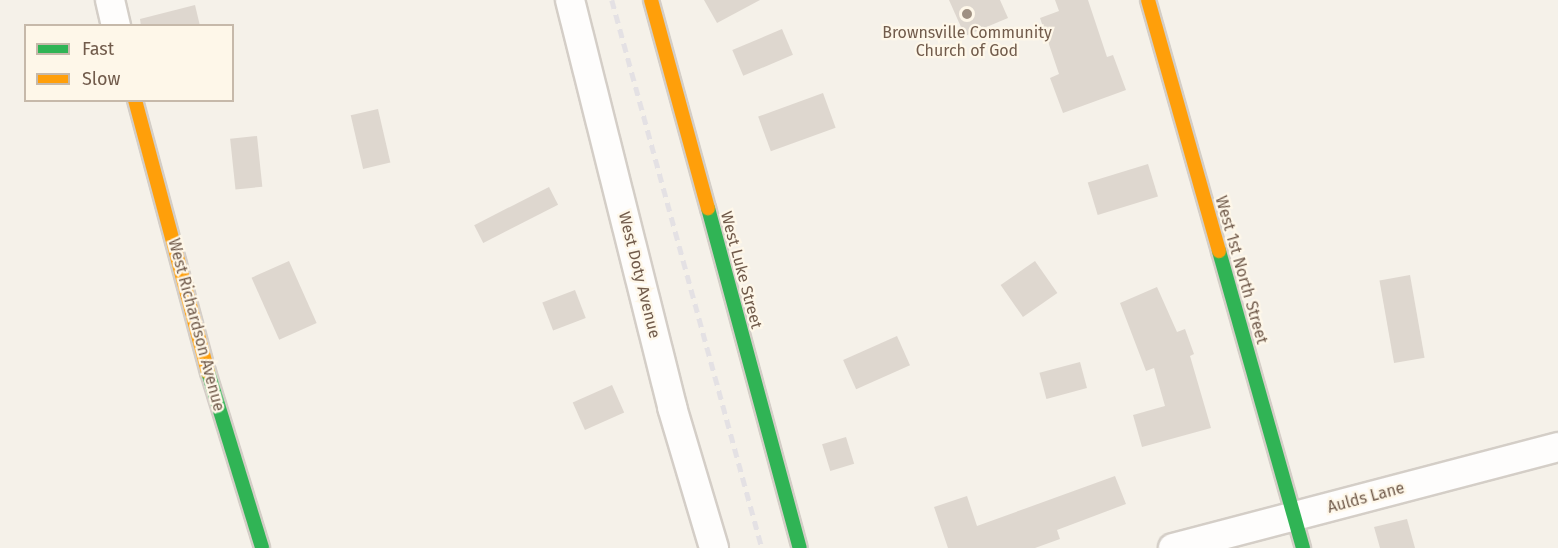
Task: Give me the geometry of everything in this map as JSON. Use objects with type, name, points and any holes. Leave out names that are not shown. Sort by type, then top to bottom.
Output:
[{"type":"street","points":[[110,0],[116,24]]},
{"type":"street","name":"West Doty Avenue","points":[[570,0],[672,407],[714,548]]},
{"type":"street","name":"West Luke Street","points":[[651,0],[800,548]]},
{"type":"street","name":"West 1st North Street","points":[[1148,0],[1303,548]]},
{"type":"street","name":"West Richardson Avenue","points":[[136,102],[219,414],[262,548]]},
{"type":"street","name":"Aulds Lane","points":[[1173,548],[1558,447]]},
{"type":"building","points":[[704,0],[760,0],[717,23]]},
{"type":"building","points":[[949,0],[1000,0],[1008,18],[965,36]]},
{"type":"building","points":[[1055,0],[1088,0],[1107,57],[1113,55],[1126,90],[1063,113],[1050,78],[1059,74],[1040,18],[1059,11]]},
{"type":"building","points":[[195,5],[200,24],[141,24],[140,19]]},
{"type":"building","points":[[782,29],[793,55],[743,76],[732,50]]},
{"type":"building","points":[[823,93],[836,128],[771,151],[758,117]]},
{"type":"building","points":[[378,109],[390,163],[363,169],[351,115]]},
{"type":"building","points":[[257,136],[262,187],[235,190],[230,139]]},
{"type":"building","points":[[1148,164],[1158,197],[1098,215],[1088,182]]},
{"type":"building","points":[[549,187],[558,205],[483,243],[474,225]]},
{"type":"building","points":[[289,261],[317,323],[279,340],[252,278]]},
{"type":"building","points":[[1035,261],[1057,293],[1023,317],[1001,285]]},
{"type":"building","points":[[1410,275],[1425,358],[1394,363],[1379,280]]},
{"type":"building","points":[[1157,287],[1177,332],[1185,329],[1194,354],[1190,356],[1211,428],[1142,447],[1133,415],[1165,406],[1154,368],[1146,371],[1120,303]]},
{"type":"building","points":[[575,290],[586,318],[553,331],[542,303]]},
{"type":"building","points":[[897,336],[910,365],[856,389],[843,360]]},
{"type":"building","points":[[1080,362],[1087,388],[1046,399],[1039,373]]},
{"type":"building","points":[[612,385],[624,412],[585,430],[573,402]]},
{"type":"building","points":[[846,437],[854,464],[830,471],[822,444]]},
{"type":"building","points":[[1115,476],[1126,504],[1057,530],[1060,539],[1035,548],[948,548],[934,507],[967,496],[977,526]]},
{"type":"building","points":[[1407,519],[1415,548],[1380,548],[1374,527]]},
{"type":"railway","points":[[612,0],[762,548]]},
{"type":"traffic: fast","points":[[708,208],[800,548]]},
{"type":"traffic: fast","points":[[1219,251],[1303,548]]},
{"type":"traffic: fast","points":[[208,372],[262,548]]},
{"type":"traffic: slow","points":[[651,0],[708,208]]},
{"type":"traffic: slow","points":[[1148,0],[1219,251]]},
{"type":"traffic: slow","points":[[136,102],[208,372]]},
{"type":"place","name":"Brownsville Community Church of God","points":[[967,14]]}]
